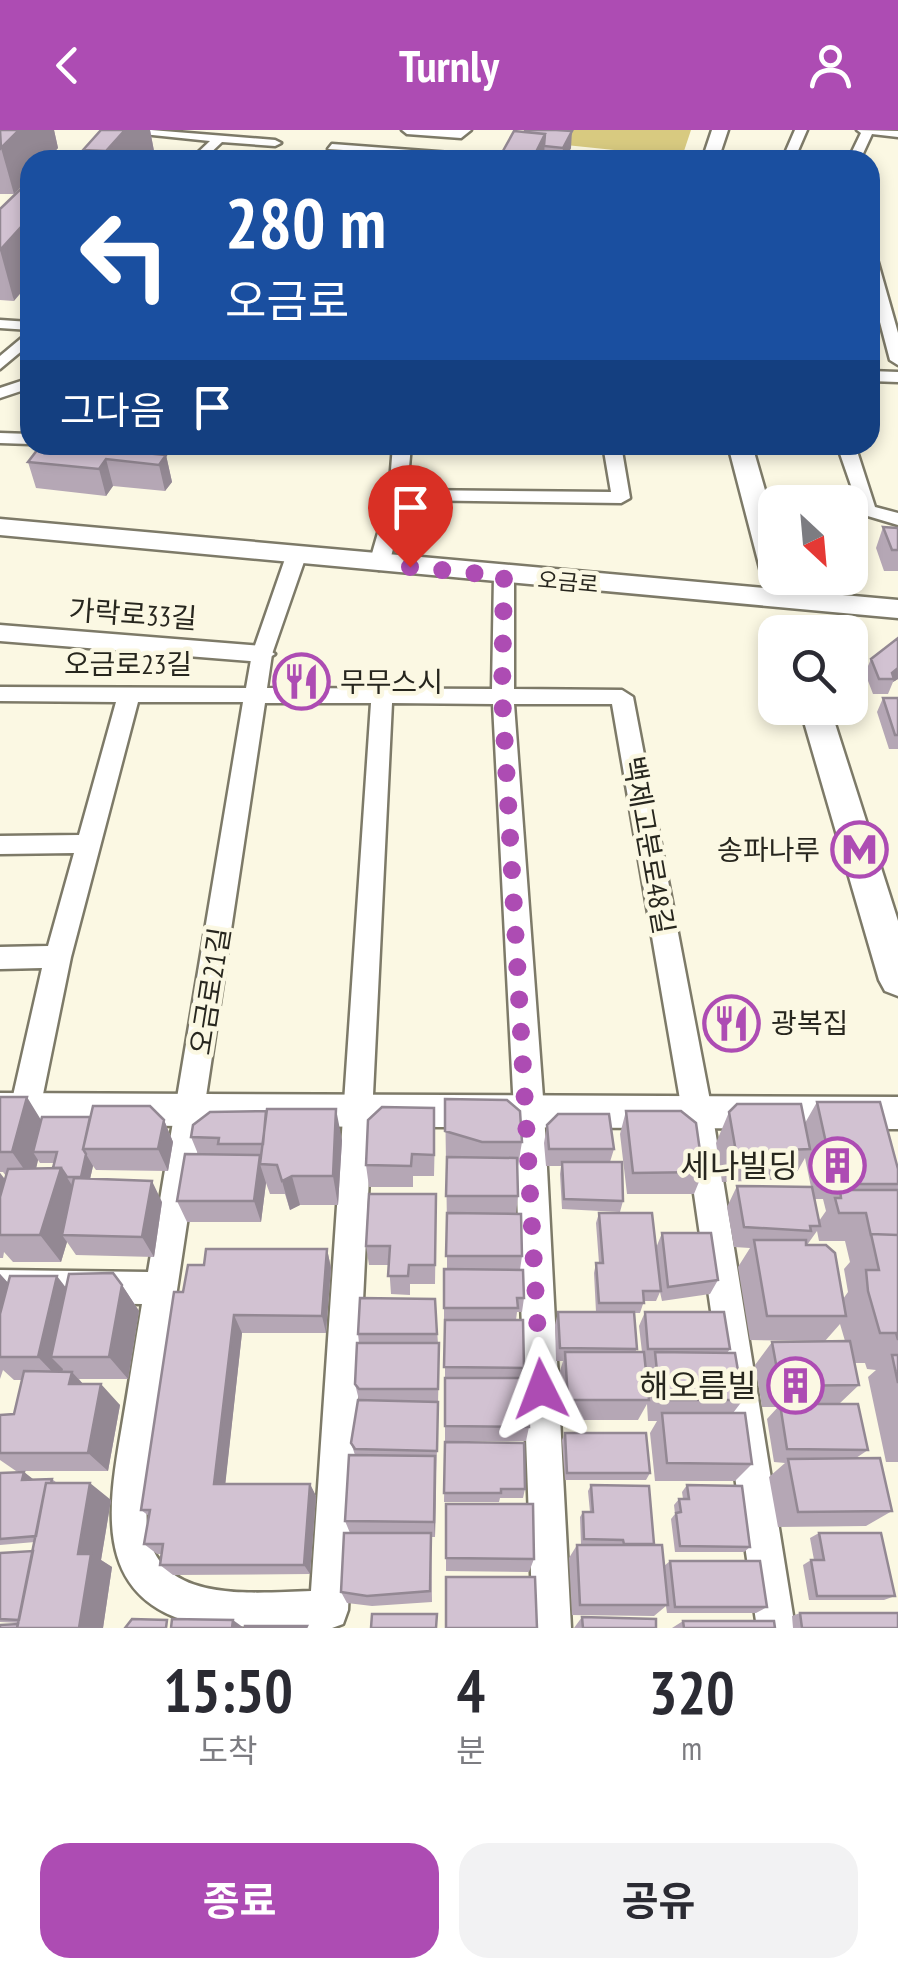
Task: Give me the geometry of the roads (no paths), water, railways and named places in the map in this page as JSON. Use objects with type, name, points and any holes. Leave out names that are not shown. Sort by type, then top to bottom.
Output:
[{"type":"main road","points":[[743,455],[758,510]]},
{"type":"main road","name":"오금로","points":[[0,527],[504,576],[758,582]]},
{"type":"main road","name":"오금로","points":[[833,595],[898,609]]},
{"type":"main road","points":[[820,725],[898,980]]},
{"type":"street","points":[[116,130],[275,143],[268,150]]},
{"type":"street","points":[[329,150],[348,130]]},
{"type":"street","points":[[407,130],[463,133]]},
{"type":"street","points":[[866,130],[898,134]]},
{"type":"street","points":[[207,150],[219,139]]},
{"type":"street","points":[[332,146],[377,150]]},
{"type":"street","points":[[880,294],[898,360]]},
{"type":"street","points":[[0,364],[20,349]]},
{"type":"street","points":[[379,564],[398,495],[401,455]]},
{"type":"street","points":[[398,495],[621,498],[614,455]]},
{"type":"street","points":[[849,455],[867,510],[898,519]]},
{"type":"street","name":"오금로21길","points":[[296,556],[262,654],[126,1514],[128,1535],[140,1570],[166,1598],[186,1608],[217,1612],[329,1610],[360,1110]]},
{"type":"street","points":[[504,576],[502,694],[528,1110],[552,1628]]},
{"type":"street","name":"가락로33길","points":[[0,633],[262,654]]},
{"type":"street","name":"오금로23길","points":[[0,694],[256,694]]},
{"type":"street","points":[[129,694],[58,957],[12,1109],[898,1113]]},
{"type":"street","points":[[256,694],[502,694]]},
{"type":"street","points":[[360,1110],[382,694]]},
{"type":"street","name":"백제고분로48길","points":[[502,694],[622,697],[697,1111],[776,1628]]},
{"type":"street","points":[[0,845],[88,844]]},
{"type":"street","points":[[0,958],[58,957]]},
{"type":"street","points":[[0,1286],[161,1288]]},
{"type":"place","name":"무무스시","points":[[301,682]]},
{"type":"place","name":"송파나루","points":[[859,850]]},
{"type":"place","name":"광복집","points":[[732,1023]]},
{"type":"place","name":"세나빌딩","points":[[837,1166]]},
{"type":"place","name":"해오름빌","points":[[796,1386]]}]
